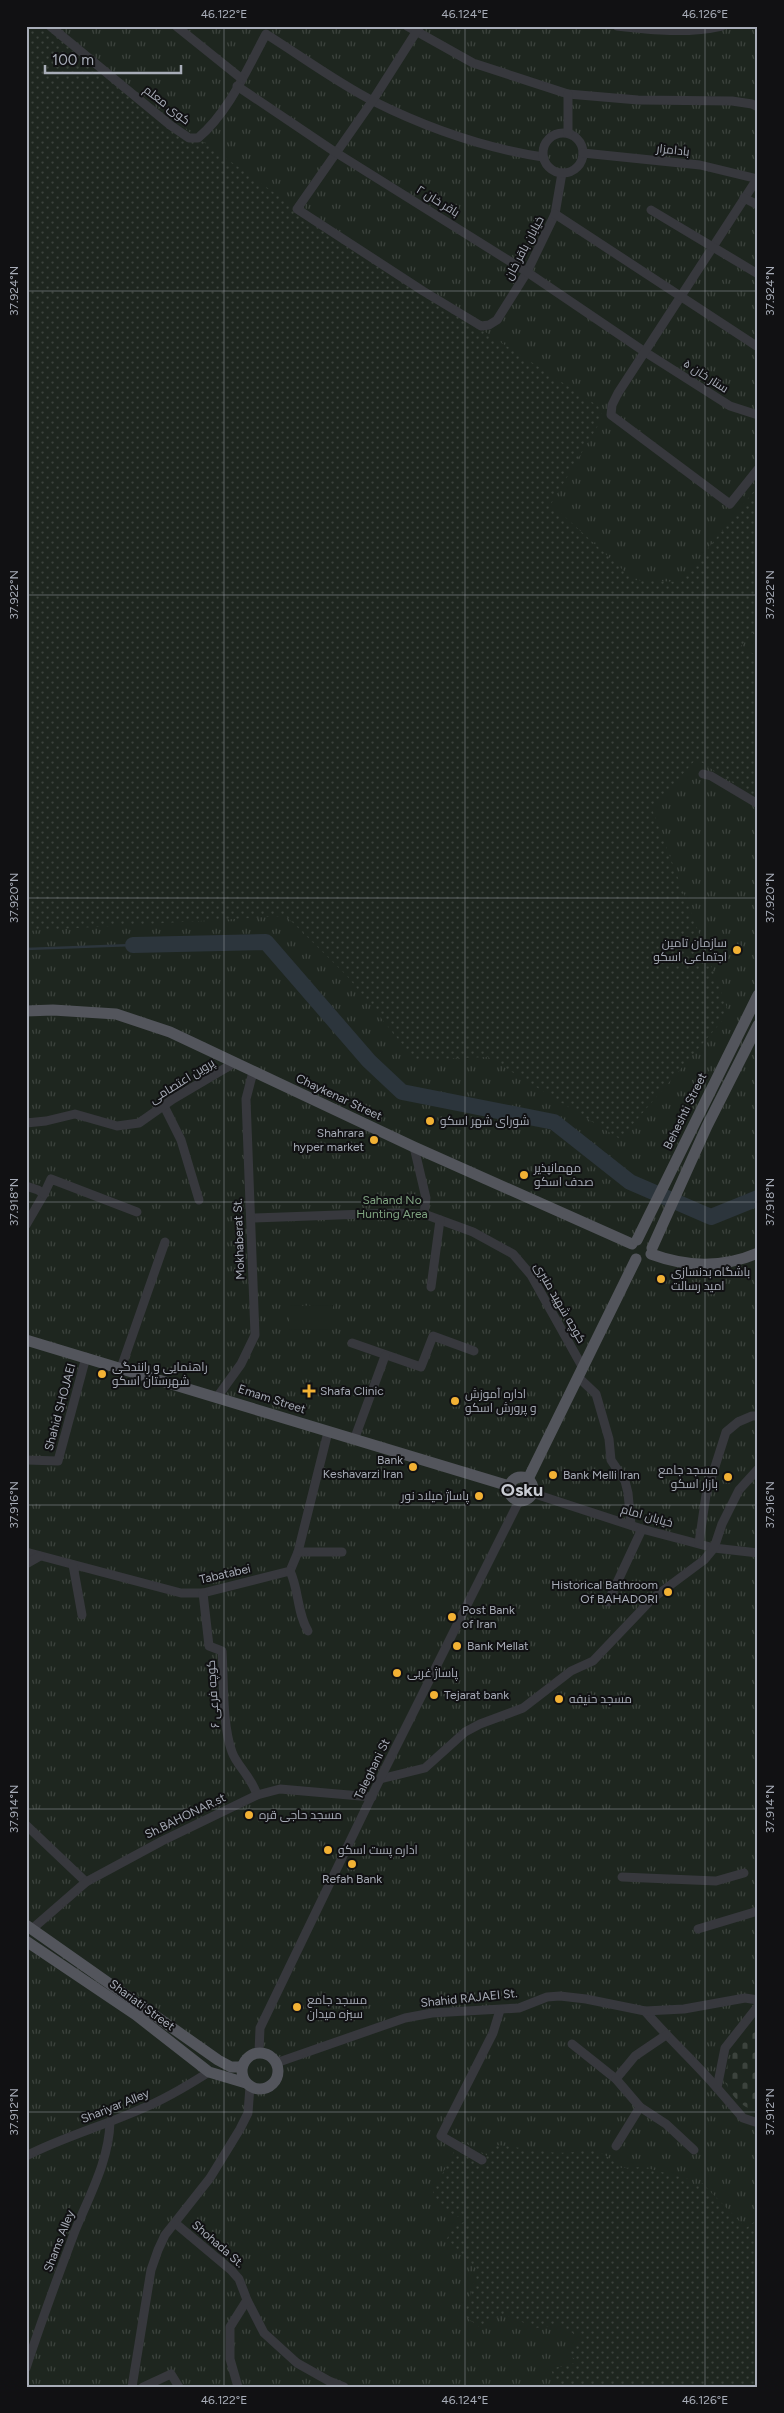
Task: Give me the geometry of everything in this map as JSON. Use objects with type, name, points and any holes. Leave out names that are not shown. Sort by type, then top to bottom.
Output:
[{"type":"main road","name":"Beheshti Street","points":[[634,1242],[648,1218],[758,995]]},
{"type":"main road","name":"Chaykenar Street","points":[[26,1011],[53,1010],[116,1014],[170,1032],[414,1147],[634,1242]]},
{"type":"main road","points":[[636,1259],[646,1259],[651,1251],[680,1186],[758,1025]]},
{"type":"main road","points":[[636,1259],[630,1251],[634,1242],[646,1240],[651,1251],[665,1259],[695,1265],[718,1264],[743,1259],[758,1253]]},
{"type":"main road","points":[[528,1479],[636,1259]]},
{"type":"main road","name":"Emam Street","points":[[26,1340],[218,1396],[328,1432],[509,1486]]},
{"type":"main road","points":[[517,1477],[528,1479],[533,1485],[532,1494],[527,1499],[519,1501],[512,1497],[509,1486],[517,1477]]},
{"type":"main road","name":"Shariati Street","points":[[29,1927],[218,2060],[231,2067],[242,2067]]},
{"type":"main road","name":"Shariati Street","points":[[26,1941],[136,2015],[209,2072],[248,2084]]},
{"type":"main road","points":[[259,2052],[270,2055],[276,2063],[278,2074],[272,2084],[261,2089],[248,2084],[242,2075],[242,2067],[248,2057],[259,2052]]},
{"type":"street","name":"کوی معلم","points":[[50,26],[170,125],[189,138],[198,138],[205,132],[240,82],[266,34],[372,100]]},
{"type":"street","name":"باقر خان ۲","points":[[176,26],[240,82],[335,152],[527,272],[645,352]]},
{"type":"street","points":[[407,26],[418,29],[473,63],[568,94],[638,100],[732,101],[752,104],[758,107]]},
{"type":"street","points":[[617,26],[652,30],[702,31],[722,26]]},
{"type":"street","points":[[335,152],[372,100],[418,29]]},
{"type":"street","points":[[568,94],[568,134]]},
{"type":"street","points":[[372,100],[456,137],[518,153],[543,157]]},
{"type":"street","points":[[568,134],[579,140],[584,153],[582,160],[574,170],[562,173],[550,168],[543,157],[545,144],[554,135],[568,134]]},
{"type":"street","name":"خیابان باقر خان","points":[[335,152],[297,209],[423,291],[481,326],[489,325],[496,320],[527,272],[556,214],[562,173]]},
{"type":"street","name":"بادامزار","points":[[584,153],[700,165],[758,179]]},
{"type":"street","points":[[758,179],[615,399],[611,415],[730,504],[758,469]]},
{"type":"street","points":[[744,198],[758,205]]},
{"type":"street","points":[[651,210],[758,274]]},
{"type":"street","points":[[556,214],[758,347]]},
{"type":"street","name":"ستار خان ۵","points":[[645,352],[730,406],[758,415]]},
{"type":"street","points":[[703,774],[711,776],[758,804]]},
{"type":"street","name":"پروین اعتصامی","points":[[26,1123],[46,1122],[75,1114],[117,1126],[139,1123],[234,1063]]},
{"type":"street","name":"Mokhaberat St.","points":[[218,1396],[240,1364],[255,1336],[246,1098],[253,1072]]},
{"type":"street","points":[[164,1106],[181,1140],[199,1200]]},
{"type":"street","points":[[414,1147],[426,1198],[424,1214]]},
{"type":"street","points":[[26,1225],[44,1194],[50,1179],[136,1212]]},
{"type":"street","points":[[26,1186],[44,1194]]},
{"type":"street","name":"کوچه شهید منبری","points":[[250,1218],[394,1213],[424,1214],[473,1232],[513,1254],[531,1275],[580,1372],[596,1394],[609,1439],[611,1460],[622,1476],[628,1493],[631,1525]]},
{"type":"street","points":[[431,1287],[440,1220]]},
{"type":"street","points":[[120,1368],[165,1242]]},
{"type":"street","points":[[352,1343],[421,1367],[433,1336],[474,1351]]},
{"type":"street","points":[[354,1440],[385,1356]]},
{"type":"street","name":"Shahid SHOJAEI","points":[[26,1460],[58,1461],[86,1358]]},
{"type":"street","points":[[699,1543],[706,1494],[726,1432],[738,1422],[758,1416]]},
{"type":"street","points":[[308,1632],[303,1624],[296,1584],[290,1571],[298,1552],[328,1432]]},
{"type":"street","points":[[380,1780],[425,1768],[465,1732],[523,1708],[571,1671],[593,1661],[653,1598],[704,1560],[714,1548],[722,1524],[739,1490],[758,1469]]},
{"type":"street","name":"خیابان امام","points":[[532,1494],[631,1525],[714,1548],[758,1553]]},
{"type":"street","name":"Taleghani St","points":[[259,2052],[260,2028],[380,1780],[519,1501]]},
{"type":"street","points":[[608,1602],[642,1528]]},
{"type":"street","name":"Tabatabei","points":[[26,1552],[181,1593],[203,1593],[290,1571]]},
{"type":"street","points":[[298,1552],[342,1552]]},
{"type":"street","points":[[26,1564],[40,1556]]},
{"type":"street","points":[[73,1565],[82,1615]]},
{"type":"street","name":"کوچه فرعی ۶","points":[[203,1593],[209,1646],[222,1651],[226,1723],[232,1753],[248,1775],[257,1795]]},
{"type":"street","name":"Sh.BAHONAR.st","points":[[29,1927],[86,1882],[162,1841],[257,1795],[280,1789],[372,1797]]},
{"type":"street","points":[[26,1825],[86,1882]]},
{"type":"street","points":[[622,1877],[716,1881],[744,1873]]},
{"type":"street","points":[[698,1928],[758,1910]]},
{"type":"street","name":"Shahid RAJAEI St.","points":[[276,2063],[405,2018],[432,2013],[519,2008],[547,1997],[560,1996],[644,2011],[684,2009],[745,1998],[758,2000]]},
{"type":"street","points":[[717,2088],[725,2048],[758,2006]]},
{"type":"street","points":[[482,2160],[442,2136],[489,2042],[500,2010]]},
{"type":"street","points":[[644,2011],[697,2064],[743,2118],[758,2122]]},
{"type":"street","points":[[616,2079],[635,2056],[666,2035]]},
{"type":"street","points":[[572,2044],[616,2079],[640,2107],[666,2124],[694,2150]]},
{"type":"street","name":"Shariyar Alley","points":[[26,2156],[54,2142],[110,2122],[172,2095],[209,2072]]},
{"type":"street","points":[[132,2387],[151,2270],[165,2235],[210,2178],[240,2129],[248,2113],[248,2084]]},
{"type":"street","points":[[616,2146],[640,2107]]},
{"type":"street","name":"Shams Alley","points":[[26,2368],[64,2261],[100,2172],[108,2146],[110,2122]]},
{"type":"street","name":"Shohada St.","points":[[175,2223],[231,2270],[239,2279],[247,2300],[264,2333],[297,2363],[344,2387]]},
{"type":"street","points":[[238,2387],[230,2359],[230,2327],[247,2300]]},
{"type":"street","points":[[143,2387],[171,2374],[180,2387]]},
{"type":"green space","name":"Sahand No Hunting Area","points":[[26,26],[758,26],[758,2387],[26,2387]]},
{"type":"green space","points":[[26,26],[42,26],[280,197],[598,406],[603,417],[551,504],[634,580],[681,582],[758,486],[758,627],[740,647],[758,656],[758,799],[696,759],[652,809],[729,1013],[620,1139],[488,1057],[415,1060],[347,976],[286,916],[26,931]]},
{"type":"green space","points":[[333,1305],[333,1329],[289,1330],[289,1306]]},
{"type":"green space","points":[[758,2018],[758,2113],[736,2099],[723,2077],[737,2041]]},
{"type":"green space","points":[[460,2140],[488,2156],[493,2145],[562,2153],[594,2151],[601,2153],[621,2168],[643,2167],[688,2179],[693,2187],[702,2183],[746,2228],[754,2222],[758,2225],[758,2387],[557,2387],[551,2369],[579,2362],[566,2353],[581,2337],[557,2325],[536,2328],[503,2314],[479,2327],[464,2315],[478,2270],[447,2239],[452,2226],[467,2221],[442,2209],[433,2192]]},
{"type":"waterway","points":[[133,945],[266,942],[369,1061],[402,1092],[554,1122],[630,1182],[711,1217],[758,1198]]},
{"type":"waterway","points":[[26,949],[133,945]]},
{"type":"place","name":"سازمان تامین اجتماعی اسکو","points":[[737,950]]},
{"type":"place","name":"شورای شهر اسکو","points":[[430,1121]]},
{"type":"place","name":"Shahrara hyper market","points":[[374,1140]]},
{"type":"place","name":"مهمانپذیر صدف اسکو","points":[[524,1175]]},
{"type":"place","name":"باشگاه بدنسازی امید رسالت","points":[[661,1279]]},
{"type":"place","name":"راهنمایی و رانندگی شهرستان اسکو","points":[[102,1374]]},
{"type":"place","name":"Shafa Clinic","points":[[309,1391]]},
{"type":"place","name":"اداره آموزش و پرورش اسکو","points":[[455,1401]]},
{"type":"place","name":"Bank Keshavarzi Iran","points":[[413,1467]]},
{"type":"place","name":"Bank Melli Iran","points":[[553,1475]]},
{"type":"place","name":"مسجد جامع بازار اسکو","points":[[728,1477]]},
{"type":"place","name":"پاساژ میلاد نور","points":[[479,1496]]},
{"type":"place","name":"Historical Bathroom Of BAHADORI","points":[[668,1592]]},
{"type":"place","name":"Post Bank of Iran","points":[[452,1617]]},
{"type":"place","name":"Bank Mellat","points":[[457,1646]]},
{"type":"place","name":"پاساژ غربی","points":[[397,1673]]},
{"type":"place","name":"Tejarat bank","points":[[434,1695]]},
{"type":"place","name":"مسجد حنیفه","points":[[559,1699]]},
{"type":"place","name":"مسجد حاجی قره","points":[[249,1815]]},
{"type":"place","name":"اداره پست اسکو","points":[[328,1850]]},
{"type":"place","name":"Refah Bank","points":[[352,1864]]},
{"type":"place","name":"مسجد جامع سبزه میدان","points":[[297,2007]]},
{"type":"district","name":"Osku","points":[[522,1490]]}]
